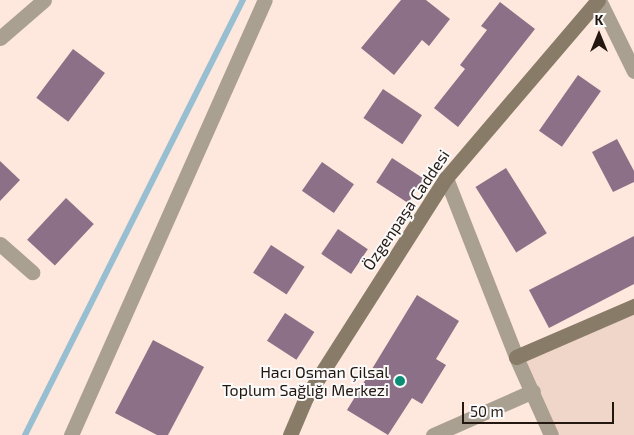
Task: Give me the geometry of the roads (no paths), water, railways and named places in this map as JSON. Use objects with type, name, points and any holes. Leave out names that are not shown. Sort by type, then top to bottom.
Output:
[{"type":"main road","name":"Özgenpaşa Caddesi","points":[[290,435],[305,399],[446,178],[598,0]]},
{"type":"main road","points":[[516,357],[634,306]]},
{"type":"street","points":[[0,38],[44,0]]},
{"type":"street","points":[[72,435],[265,0]]},
{"type":"street","points":[[598,0],[634,71]]},
{"type":"street","points":[[446,178],[516,357],[552,435]]},
{"type":"street","points":[[0,244],[32,272]]},
{"type":"street","points":[[433,435],[533,391]]},
{"type":"waterway","points":[[25,435],[243,0]]},
{"type":"place","name":"Hacı Osman Çilsal Toplum Sağlığı Merkezi","points":[[400,381]]}]
